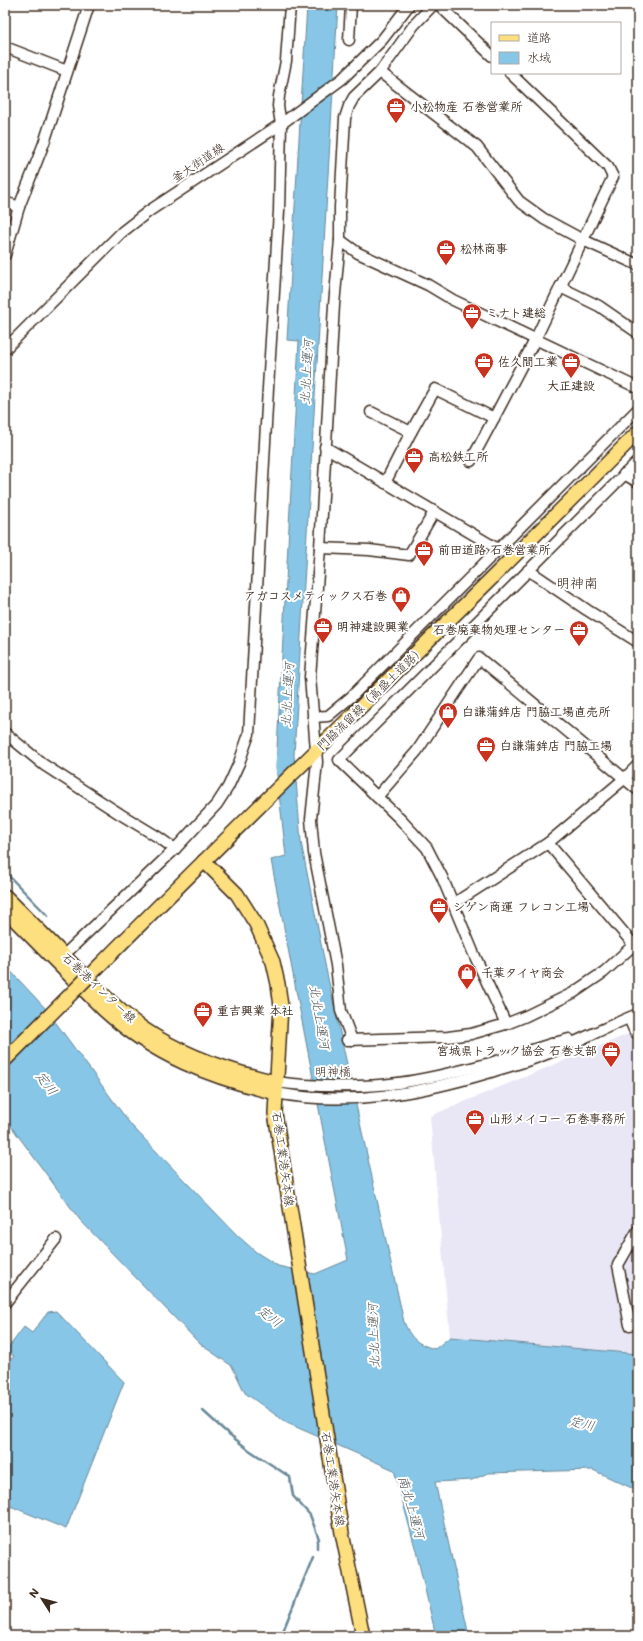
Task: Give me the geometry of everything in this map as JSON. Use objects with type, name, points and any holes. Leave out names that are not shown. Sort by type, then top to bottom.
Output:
[{"type":"main road","name":"門脇流留線（高盛土道路）","points":[[204,861],[316,752],[638,432]]},
{"type":"main road","points":[[5,1060],[204,861]]},
{"type":"main road","name":"石巻工業港矢本線","points":[[204,861],[237,894],[246,908],[265,942],[273,962],[278,984],[281,1006],[275,1113],[342,1533],[363,1636]]},
{"type":"main road","name":"石巻港インター線","points":[[5,896],[107,998],[144,1029],[197,1058],[276,1087]]},
{"type":"main road","name":"石巻港インター線","points":[[5,910],[103,1009],[118,1023],[135,1035],[165,1054],[198,1070],[230,1081],[276,1087]]},
{"type":"street","points":[[5,255],[19,207],[44,143],[89,5]]},
{"type":"street","points":[[64,955],[175,849],[217,804],[233,775],[249,734],[279,211],[280,124],[278,106],[286,61],[290,5]]},
{"type":"street","points":[[349,40],[351,5]]},
{"type":"street","name":"釜大街道線","points":[[5,348],[122,232],[149,211],[280,124],[342,79],[382,40],[409,5]]},
{"type":"street","points":[[433,5],[414,25],[380,72],[354,97],[345,118],[340,207],[340,240],[334,305],[320,548],[310,677],[317,762],[311,819],[314,853],[335,958],[341,1011],[348,1040],[448,1037],[471,1034],[506,1024],[573,993],[604,972],[636,943],[548,843]]},
{"type":"street","points":[[439,5],[491,55]]},
{"type":"street","points":[[5,47],[67,71]]},
{"type":"street","points":[[380,72],[477,147],[519,201],[544,219],[583,240],[638,265]]},
{"type":"street","points":[[471,461],[535,340],[613,177],[608,167],[511,74]]},
{"type":"street","points":[[5,202],[19,207]]},
{"type":"street","points":[[340,240],[358,254],[428,285],[453,300],[638,388]]},
{"type":"street","points":[[560,287],[599,306],[638,333]]},
{"type":"street","points":[[385,483],[435,389],[494,418]]},
{"type":"street","points":[[313,717],[328,716],[334,712],[638,409]]},
{"type":"street","points":[[371,412],[411,432]]},
{"type":"street","points":[[325,447],[498,549]]},
{"type":"street","points":[[506,1024],[473,952],[442,877],[426,848],[400,819],[339,760],[638,461]]},
{"type":"street","points":[[624,474],[638,482]]},
{"type":"street","points":[[320,548],[369,550],[409,555],[434,512]]},
{"type":"street","points":[[528,570],[638,642]]},
{"type":"street","points":[[377,797],[417,751],[479,658],[638,790]]},
{"type":"street","points":[[5,733],[26,752],[44,765],[120,814],[158,836],[175,849]]},
{"type":"street","points":[[454,904],[548,843],[624,779],[638,765]]},
{"type":"street","points":[[276,1087],[309,1097],[360,1098],[405,1094],[461,1081],[548,1054],[590,1034],[634,1016],[635,1032],[638,1034]]},
{"type":"street","name":"明神橋","points":[[276,1087],[307,1085],[397,1084],[447,1074],[492,1062],[544,1045],[590,1034]]},
{"type":"street","points":[[630,1325],[618,1265],[638,1230]]},
{"type":"street","points":[[5,1303],[56,1239]]},
{"type":"shaded area","points":[[638,1030],[638,1354],[450,1337],[430,1116]]},
{"type":"water","points":[[307,5],[338,5],[294,755],[301,842],[326,969],[404,1322],[409,1333],[415,1340],[435,1349],[450,1337],[638,1354],[638,1491],[593,1470],[488,1473],[472,1480],[435,1482],[469,1636],[436,1636],[416,1551],[394,1470],[287,1423],[245,1393],[232,1366],[200,1344],[80,1220],[5,1118],[5,965],[45,1008],[131,1125],[238,1236],[256,1252],[278,1266],[315,1274],[348,1260],[271,860],[286,856],[276,767],[299,341],[287,340]]},
{"type":"water","points":[[56,1311],[124,1382],[66,1529],[5,1504],[5,1367],[14,1356],[6,1351],[24,1327],[32,1333],[48,1312]]},
{"type":"waterway","points":[[5,872],[48,916]]},
{"type":"waterway","points":[[202,1410],[249,1450],[290,1477],[293,1496],[310,1515],[319,1539],[317,1542],[317,1548]]},
{"type":"waterway","points":[[281,1636],[313,1557]]},
{"type":"place","name":"小松物産 石巻営業所","points":[[396,124]]},
{"type":"place","name":"松林商事","points":[[446,266]]},
{"type":"place","name":"ミナト建総","points":[[472,330]]},
{"type":"place","name":"佐久間工業","points":[[484,379]]},
{"type":"place","name":"大正建設","points":[[571,379]]},
{"type":"place","name":"高松鉄工所","points":[[414,474]]},
{"type":"place","name":"前田道路 石巻営業所","points":[[424,567]]},
{"type":"place","name":"アガコスメティックス石巻","points":[[401,613]]},
{"type":"place","name":"明神建設興業","points":[[323,644]]},
{"type":"place","name":"石巻廃棄物処理センター","points":[[579,647]]},
{"type":"place","name":"白謙蒲鉾店 門脇工場直売所","points":[[448,729]]},
{"type":"place","name":"白謙蒲鉾店 門脇工場","points":[[486,763]]},
{"type":"place","name":"シゲン商運 フレコン工場","points":[[439,924]]},
{"type":"place","name":"千葉タイヤ商会","points":[[467,990]]},
{"type":"place","name":"重吉興業 本社","points":[[203,1028]]},
{"type":"place","name":"宮城県トラック協会 石巻支部","points":[[611,1068]]},
{"type":"place","name":"山形メイコー 石巻事務所","points":[[475,1136]]},
{"type":"district","name":"明神南","points":[[577,583]]},
{"type":"water label","name":"北北上運河","points":[[306,372]]},
{"type":"water label","name":"北北上運河","points":[[287,695]]},
{"type":"water label","name":"北北上運河","points":[[320,1017]]},
{"type":"water label","name":"定川","points":[[47,1083]]},
{"type":"water label","name":"定川","points":[[270,1316]]},
{"type":"water label","name":"北北上運河","points":[[373,1336]]},
{"type":"water label","name":"定川","points":[[582,1423]]},
{"type":"water label","name":"南北上運河","points":[[412,1507]]}]
